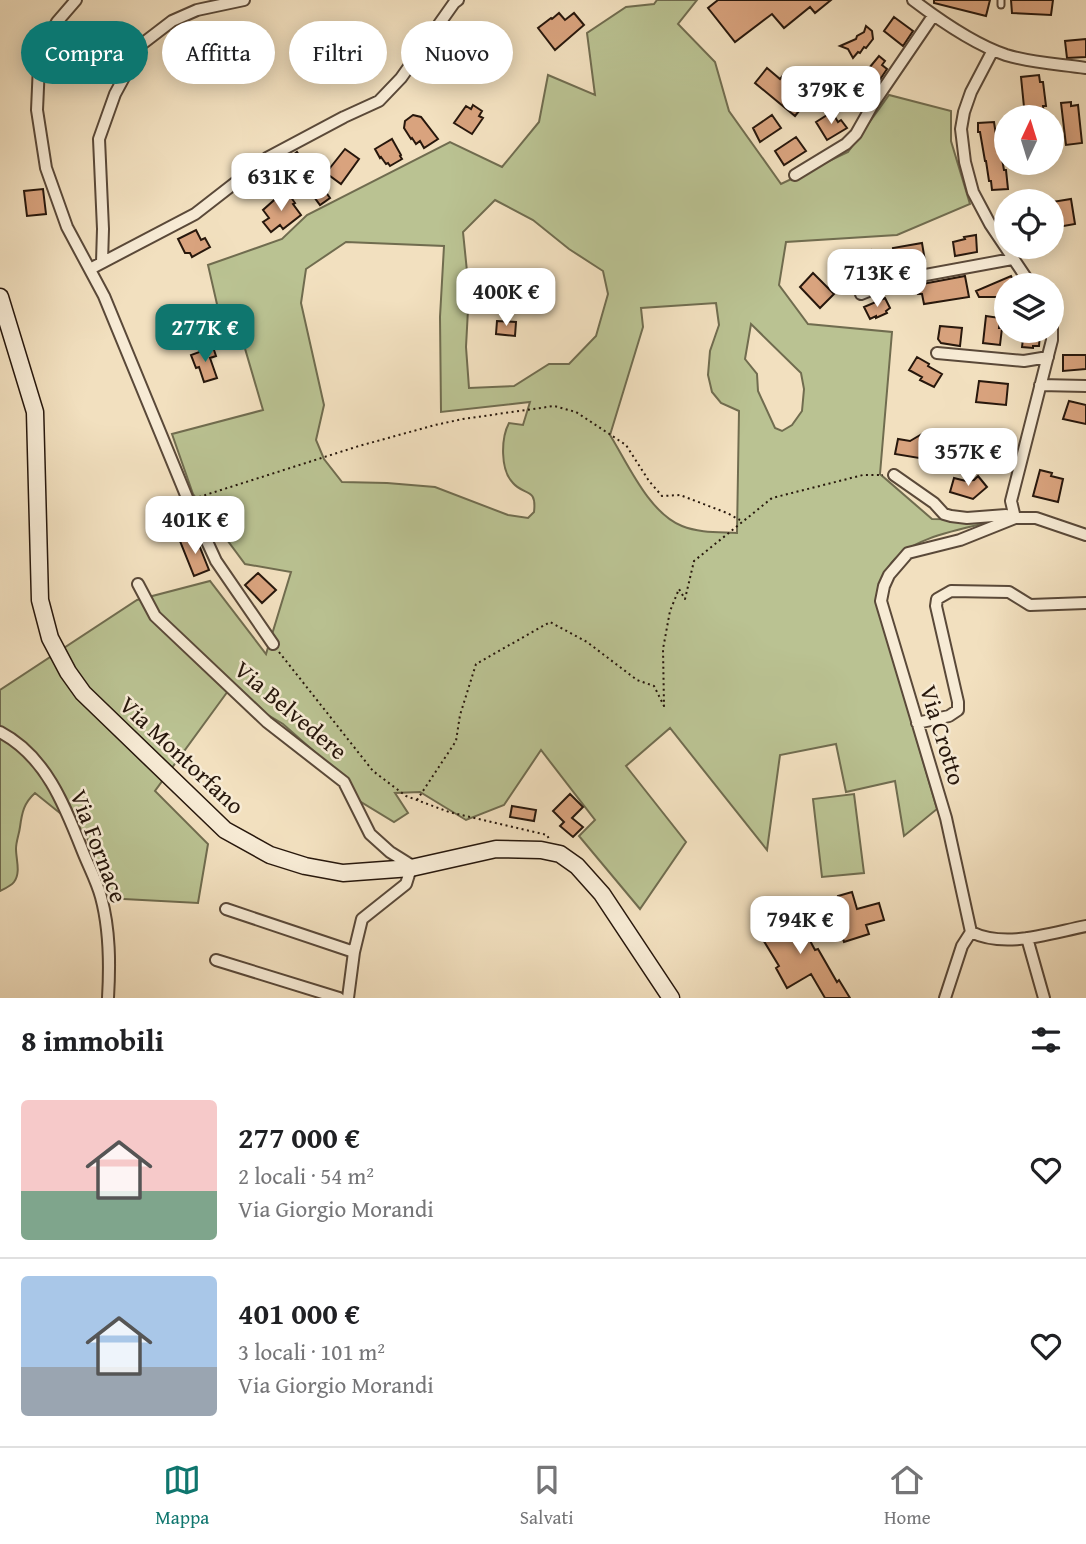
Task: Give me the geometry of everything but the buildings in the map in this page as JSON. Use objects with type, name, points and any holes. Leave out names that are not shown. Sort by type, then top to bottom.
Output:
[{"type":"street","points":[[76,0],[57,22],[45,45],[39,65],[37,110],[46,169],[67,227],[104,296],[216,561],[273,644]]},
{"type":"street","points":[[102,262],[100,139],[115,94],[142,44],[172,21],[197,10],[244,0]]},
{"type":"street","points":[[90,270],[195,214],[267,158],[379,100],[401,78],[458,0]]},
{"type":"street","points":[[913,0],[933,16],[993,50],[1056,66],[1085,67]]},
{"type":"street","points":[[795,175],[846,144],[856,134],[873,104],[933,16]]},
{"type":"street","points":[[993,50],[971,92],[961,129],[965,162],[973,192],[994,230]]},
{"type":"street","points":[[861,294],[894,281],[1012,259],[1022,273]]},
{"type":"street","name":"Via Montorfano","points":[[0,297],[35,412],[40,600],[50,638],[83,693],[225,830],[270,855],[305,866],[343,873],[412,868],[496,849],[541,850],[560,854]]},
{"type":"street","points":[[1015,518],[1011,501],[1051,343]]},
{"type":"street","points":[[937,353],[1024,361],[1048,357]]},
{"type":"street","points":[[1040,385],[1086,386]]},
{"type":"street","points":[[894,475],[934,503],[944,514],[967,518],[1006,515],[1036,518],[1084,534]]},
{"type":"street","name":"Via Crotto","points":[[971,932],[946,818],[881,601],[889,575],[908,553],[960,540],[1015,518]]},
{"type":"street","name":"Via Belvedere","points":[[138,584],[155,616],[267,722],[344,782],[370,834],[412,868]]},
{"type":"street","points":[[917,723],[949,716],[958,710],[936,606],[937,599],[951,591],[1009,592],[1030,605],[1086,603]]},
{"type":"street","name":"Via Fornace","points":[[0,732],[12,738],[40,764],[57,791],[76,834],[101,896],[109,946],[108,998]]},
{"type":"street","points":[[560,854],[577,866],[603,894],[670,998]]},
{"type":"street","points":[[348,998],[354,952],[362,919],[406,884],[412,868]]},
{"type":"street","points":[[226,909],[354,952]]},
{"type":"street","points":[[945,998],[962,946],[971,932],[999,940],[1027,938],[1086,926]]},
{"type":"street","points":[[1027,938],[1044,998]]},
{"type":"street","points":[[216,960],[339,998]]},
{"type":"path","points":[[188,500],[435,425],[554,406],[576,412],[626,445],[662,496],[680,495],[742,521]]},
{"type":"path","points":[[417,800],[456,741],[460,715],[476,664],[550,622],[587,642],[637,680],[654,686],[664,706],[663,649],[670,611],[679,589],[685,599],[694,561],[772,498],[863,475],[894,475]]},
{"type":"path","points":[[273,644],[373,771],[406,796],[449,812],[547,835],[560,854]]},
{"type":"green space","points":[[657,0],[697,0],[678,24],[715,62],[729,111],[781,184],[848,152],[889,95],[951,111],[951,141],[970,204],[897,235],[786,242],[779,285],[808,324],[892,332],[880,474],[932,519],[1000,520],[922,541],[896,557],[888,568],[883,583],[879,610],[937,809],[904,836],[895,781],[846,792],[836,744],[780,755],[767,850],[670,728],[626,766],[686,842],[640,909],[579,836],[595,820],[541,750],[504,805],[466,820],[420,792],[395,793],[408,813],[394,822],[343,791],[335,775],[317,754],[283,724],[228,691],[155,791],[208,844],[198,903],[105,898],[86,834],[35,793],[26,804],[22,817],[16,846],[16,878],[11,885],[0,891],[0,690],[137,600],[210,581],[266,654],[291,572],[245,564],[193,494],[172,434],[263,410],[241,335],[222,326],[208,265],[282,239],[307,215],[450,142],[502,167],[539,122],[548,75],[595,95],[587,33],[626,7],[654,4]],"holes":[[[495,200],[533,220],[569,249],[603,271],[608,294],[596,336],[569,364],[549,364],[514,386],[469,388],[466,347],[469,291],[463,232]],[[346,242],[444,246],[440,317],[441,412],[530,402],[523,425],[509,423],[504,437],[503,454],[506,470],[513,483],[534,499],[534,512],[528,518],[508,515],[435,487],[342,482],[324,459],[316,440],[324,405],[301,303],[306,269]],[[716,303],[719,325],[710,351],[708,375],[712,392],[721,403],[739,411],[737,533],[695,530],[670,520],[649,499],[610,435],[643,327],[641,308]],[[751,324],[801,373],[804,389],[802,411],[792,425],[782,431],[775,428],[758,391],[757,374],[745,359]]]},
{"type":"green space","points":[[854,794],[864,873],[822,877],[813,799]]}]
